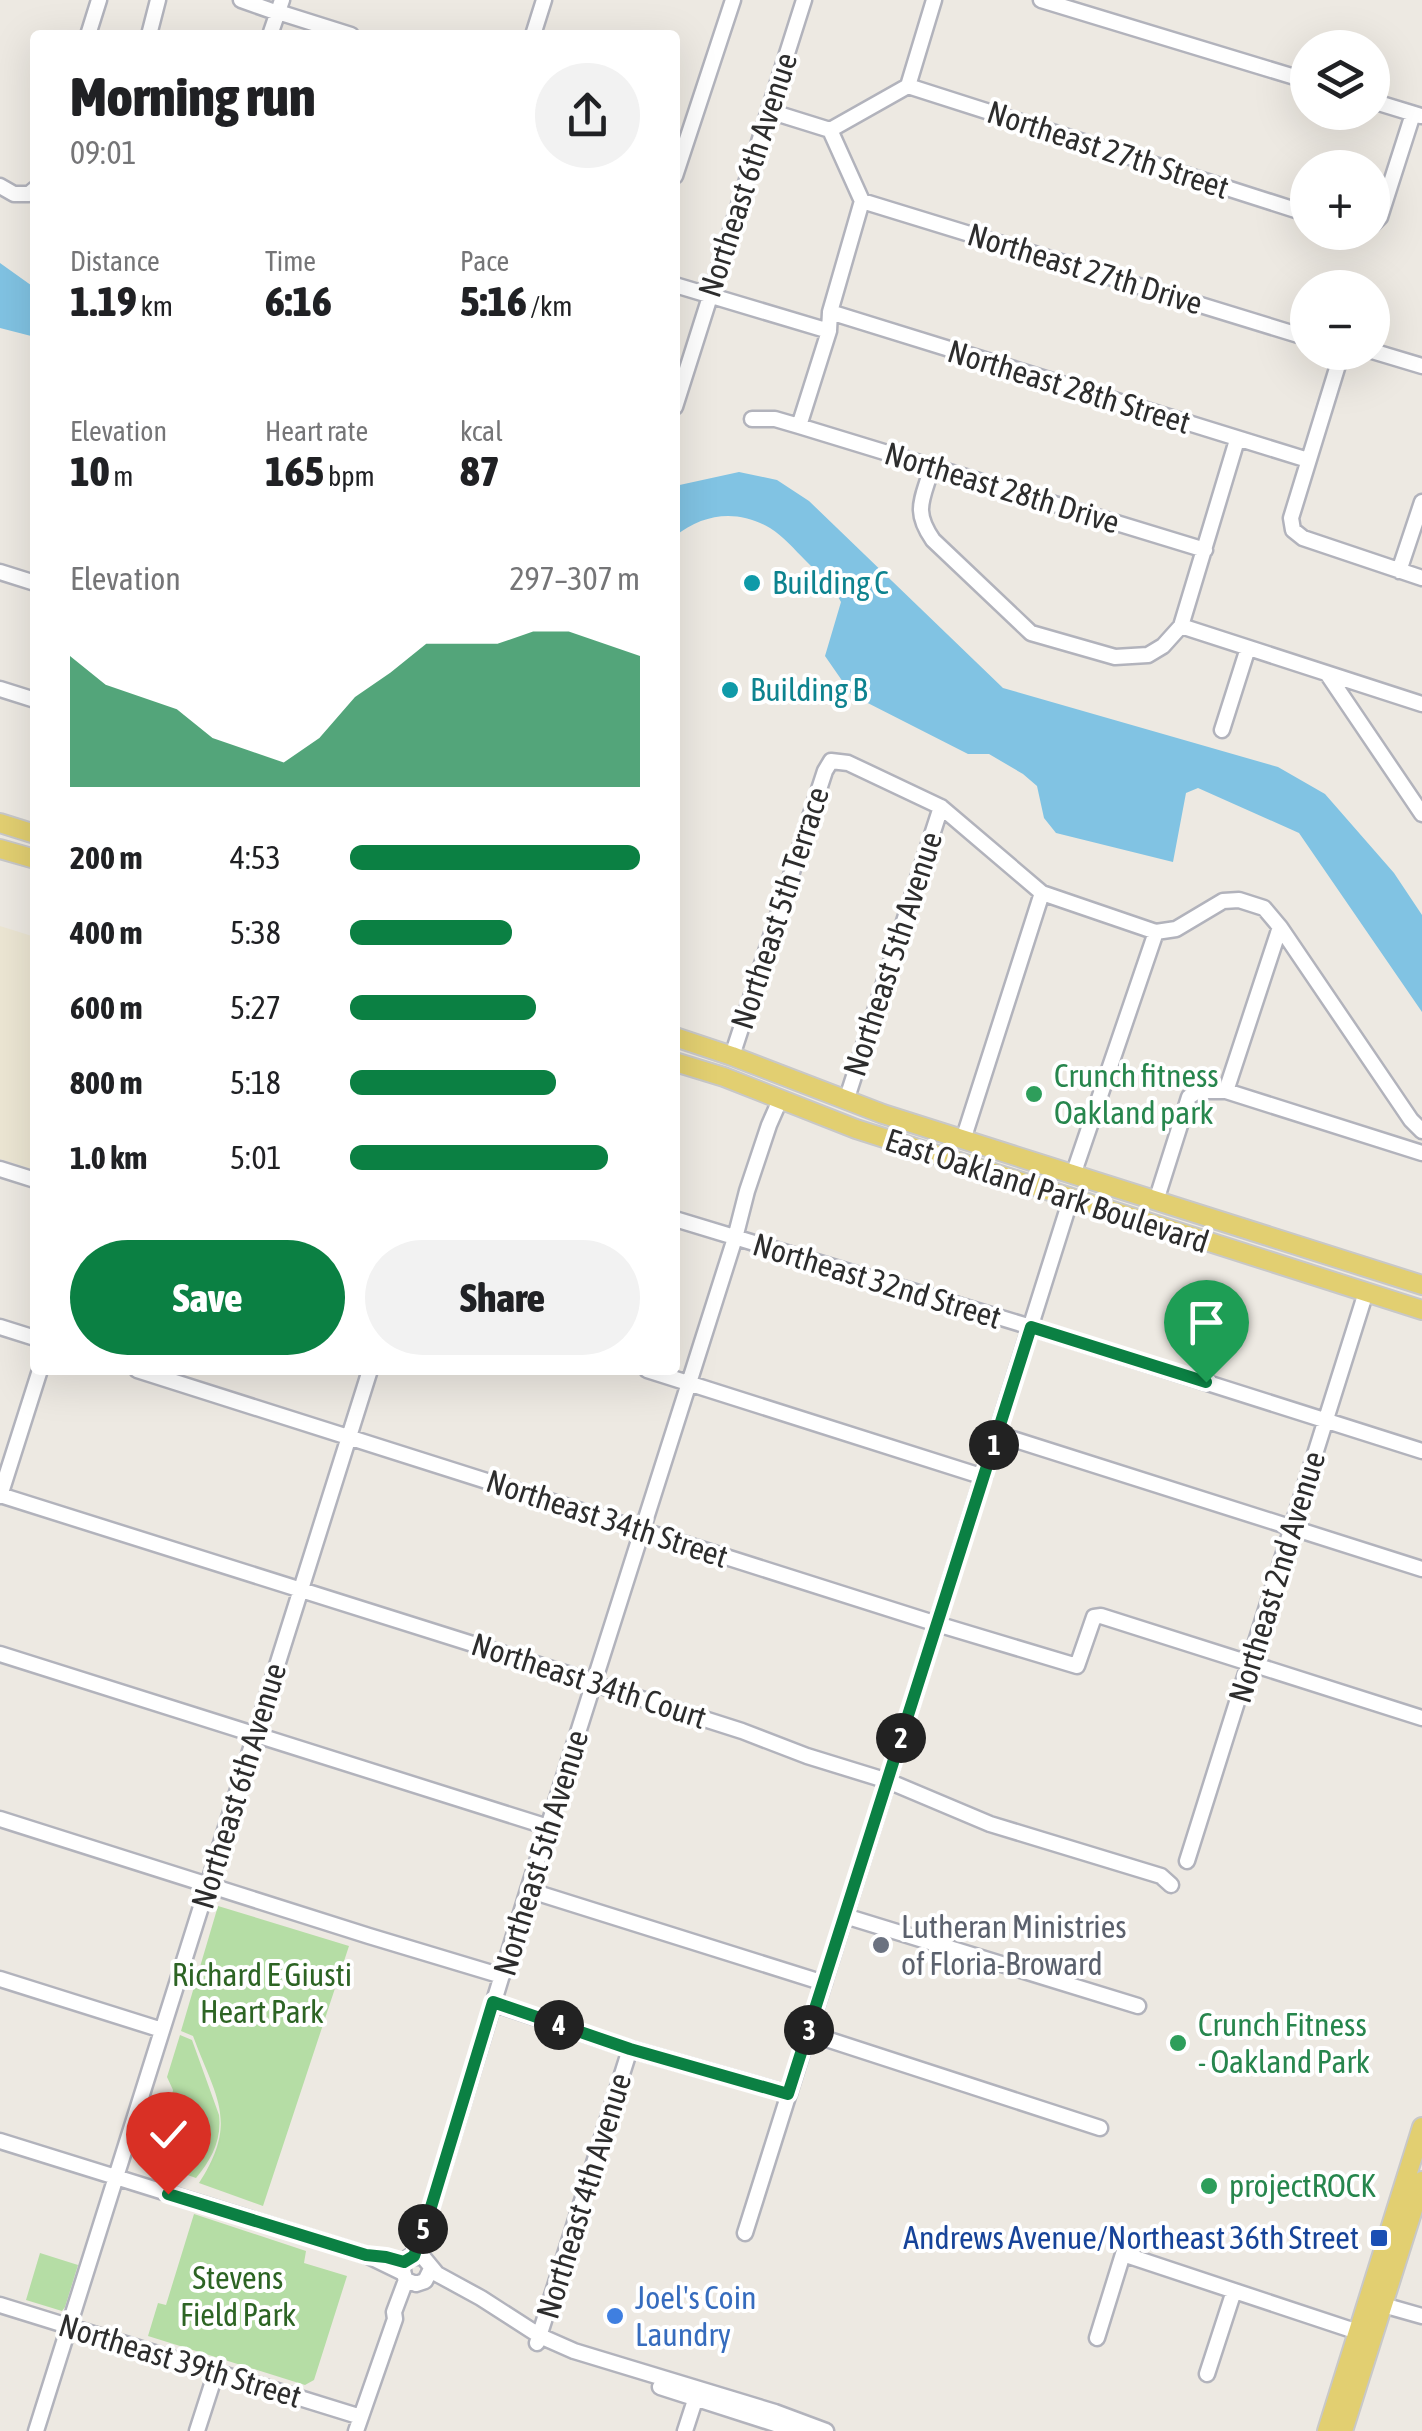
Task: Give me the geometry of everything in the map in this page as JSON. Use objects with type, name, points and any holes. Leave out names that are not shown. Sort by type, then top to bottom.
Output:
[{"type":"main road","points":[[2,825],[30,833]]},
{"type":"main road","points":[[0,848],[30,858]]},
{"type":"main road","name":"East Oakland Park Boulevard","points":[[680,1040],[963,1140],[1415,1283]]},
{"type":"main road","name":"East Oakland Park Boulevard","points":[[680,1064],[930,1154],[1422,1310]]},
{"type":"main road","points":[[780,1100],[791,1093],[826,1094]]},
{"type":"main road","points":[[930,1154],[948,1150],[963,1140]]},
{"type":"main road","points":[[1072,1198],[1084,1188],[1108,1186]]},
{"type":"main road","points":[[1277,1264],[1294,1260],[1306,1248]]},
{"type":"main road","points":[[1366,1292],[1379,1281],[1415,1283]]},
{"type":"main road","points":[[1326,2431],[1422,2128]]},
{"type":"main road","points":[[1343,2431],[1422,2181]]},
{"type":"main road","points":[[1372,2286],[1382,2305]]},
{"type":"main road","points":[[1358,2332],[1365,2344],[1366,2357]]},
{"type":"street","points":[[90,30],[99,0]]},
{"type":"street","points":[[150,30],[158,0]]},
{"type":"street","points":[[241,0],[279,8],[338,30]]},
{"type":"street","points":[[535,30],[544,0]]},
{"type":"street","points":[[680,161],[733,0]]},
{"type":"street","name":"Northeast 6th Avenue","points":[[680,391],[804,0]]},
{"type":"street","points":[[830,130],[908,86],[934,0]]},
{"type":"street","points":[[1042,0],[1290,76]]},
{"type":"street","name":"Northeast 27th Street","points":[[908,86],[1290,208]]},
{"type":"street","points":[[1390,106],[1418,115],[1390,190]]},
{"type":"street","points":[[752,419],[775,419],[799,426],[829,332],[830,312],[862,201],[830,130],[769,111]]},
{"type":"street","points":[[0,186],[14,194],[30,192]]},
{"type":"street","name":"Northeast 27th Drive","points":[[862,201],[1290,332]]},
{"type":"street","points":[[680,286],[829,332]]},
{"type":"street","name":"Northeast 28th Street","points":[[830,312],[1308,460]]},
{"type":"street","points":[[1390,356],[1422,366]]},
{"type":"street","points":[[1336,370],[1291,518],[1293,530],[1303,538],[1422,578]]},
{"type":"street","name":"Northeast 28th Drive","points":[[799,426],[1205,550]]},
{"type":"street","points":[[932,467],[920,522],[933,540],[1031,633],[1115,656],[1148,655],[1182,626],[1237,440]]},
{"type":"street","points":[[1399,571],[1422,502]]},
{"type":"street","points":[[0,572],[30,581]]},
{"type":"street","points":[[1182,626],[1422,704]]},
{"type":"street","points":[[1222,730],[1248,648]]},
{"type":"street","points":[[1328,675],[1422,814]]},
{"type":"street","points":[[0,690],[30,699]]},
{"type":"street","name":"Northeast 5th Terrace","points":[[732,1056],[831,762],[848,763],[940,807]]},
{"type":"street","points":[[940,807],[1042,893],[1156,932],[1176,929],[1223,901],[1239,900],[1264,908],[1411,1120],[1422,1130]]},
{"type":"street","name":"Northeast 5th Avenue","points":[[846,1101],[940,807]]},
{"type":"street","points":[[963,1140],[1042,893]]},
{"type":"street","points":[[1226,1091],[1280,927]]},
{"type":"street","points":[[1073,1175],[1156,932]]},
{"type":"street","points":[[1156,1201],[1189,1097],[1198,1090],[1226,1091],[1422,1153]]},
{"type":"street","name":"Northeast 5th Avenue","points":[[359,2424],[395,2320],[394,2312],[415,2270],[493,2002],[780,1100]]},
{"type":"street","points":[[0,1169],[30,1178]]},
{"type":"street","points":[[744,2233],[1072,1198]]},
{"type":"street","name":"Northeast 32nd Street","points":[[680,1221],[1422,1450]]},
{"type":"street","name":"Northeast 2nd Avenue","points":[[1187,1861],[1366,1292]]},
{"type":"street","points":[[0,1327],[30,1336]]},
{"type":"street","points":[[0,1496],[38,1375]]},
{"type":"street","name":"Northeast 34th Street","points":[[153,1375],[1077,1666],[1089,1626],[1094,1617],[1101,1616],[1251,1664]]},
{"type":"street","name":"Northeast 6th Avenue","points":[[36,2431],[368,1375]]},
{"type":"street","points":[[663,1375],[984,1477]]},
{"type":"street","points":[[997,1434],[1422,1568]]},
{"type":"street","name":"Northeast 34th Court","points":[[0,1496],[488,1647],[742,1731],[888,1781],[990,1824],[1160,1876],[1171,1885]]},
{"type":"street","points":[[0,1654],[548,1827]]},
{"type":"street","points":[[1251,1664],[1422,1718]]},
{"type":"street","points":[[0,1818],[502,1976]]},
{"type":"street","points":[[528,1890],[824,1984]]},
{"type":"street","points":[[845,1916],[1138,2006]]},
{"type":"street","points":[[0,1979],[162,2030]]},
{"type":"street","points":[[493,2002],[630,2049],[788,2094]]},
{"type":"street","points":[[808,2033],[1100,2128]]},
{"type":"street","name":"Northeast 4th Avenue","points":[[539,2339],[630,2049]]},
{"type":"street","points":[[0,2141],[366,2255],[386,2257],[539,2339],[797,2431]]},
{"type":"street","points":[[1097,2338],[1124,2254],[1358,2332]]},
{"type":"street","points":[[1207,2374],[1234,2291]]},
{"type":"street","name":"Northeast 39th Street","points":[[0,2304],[216,2372],[359,2424]]},
{"type":"street","points":[[1382,2305],[1422,2316]]},
{"type":"street","points":[[197,2431],[216,2372]]},
{"type":"street","points":[[685,2431],[697,2394]]},
{"type":"street","points":[[697,2394],[776,2412],[826,2431]]},
{"type":"shaded area","points":[[0,926],[30,935],[30,1168],[0,1159]]},
{"type":"green space","name":"Richard E Giusti Heart Park","points":[[218,1906],[349,1946],[263,2206],[199,2183],[218,2143],[220,2110],[193,2036],[181,2031]]},
{"type":"green space","points":[[180,2035],[192,2040],[219,2115],[214,2149],[196,2178],[167,2168],[148,2136],[156,2111],[170,2106],[173,2090],[167,2077]]},
{"type":"green space","name":"Stevens Field Park","points":[[194,2214],[306,2251],[304,2263],[347,2276],[314,2380],[305,2385],[148,2336],[158,2303],[166,2305]]},
{"type":"green space","points":[[40,2253],[78,2265],[62,2311],[26,2300]]},
{"type":"water","points":[[0,263],[30,284],[30,336],[0,328]]},
{"type":"water","points":[[739,472],[777,480],[809,501],[1003,688],[1278,767],[1325,794],[1394,873],[1422,915],[1422,1012],[1299,833],[1198,788],[1186,793],[1173,862],[1056,833],[1044,818],[1037,786],[1023,774],[989,754],[968,754],[852,695],[825,656],[841,602],[834,590],[784,539],[758,522],[721,516],[680,532],[680,485]]},
{"type":"place","name":"Building C","points":[[752,583]]},
{"type":"place","name":"Building B","points":[[730,690]]},
{"type":"place","name":"Crunch fitness Oakland park","points":[[1034,1094]]},
{"type":"place","name":"Lutheran Ministries of Floria-Broward","points":[[881,1945]]},
{"type":"place","name":"Crunch Fitness - Oakland Park","points":[[1178,2043]]},
{"type":"place","name":"projectROCK","points":[[1209,2186]]},
{"type":"place","name":"Andrews Avenue/Northeast 36th Street","points":[[1379,2238]]},
{"type":"place","name":"Joel's Coin Laundry","points":[[615,2316]]},
{"type":"route","points":[[168,2194],[366,2255],[404,2262],[414,2256],[431,2207],[493,2002],[630,2049],[788,2094],[1031,1327],[1206,1382]]}]
